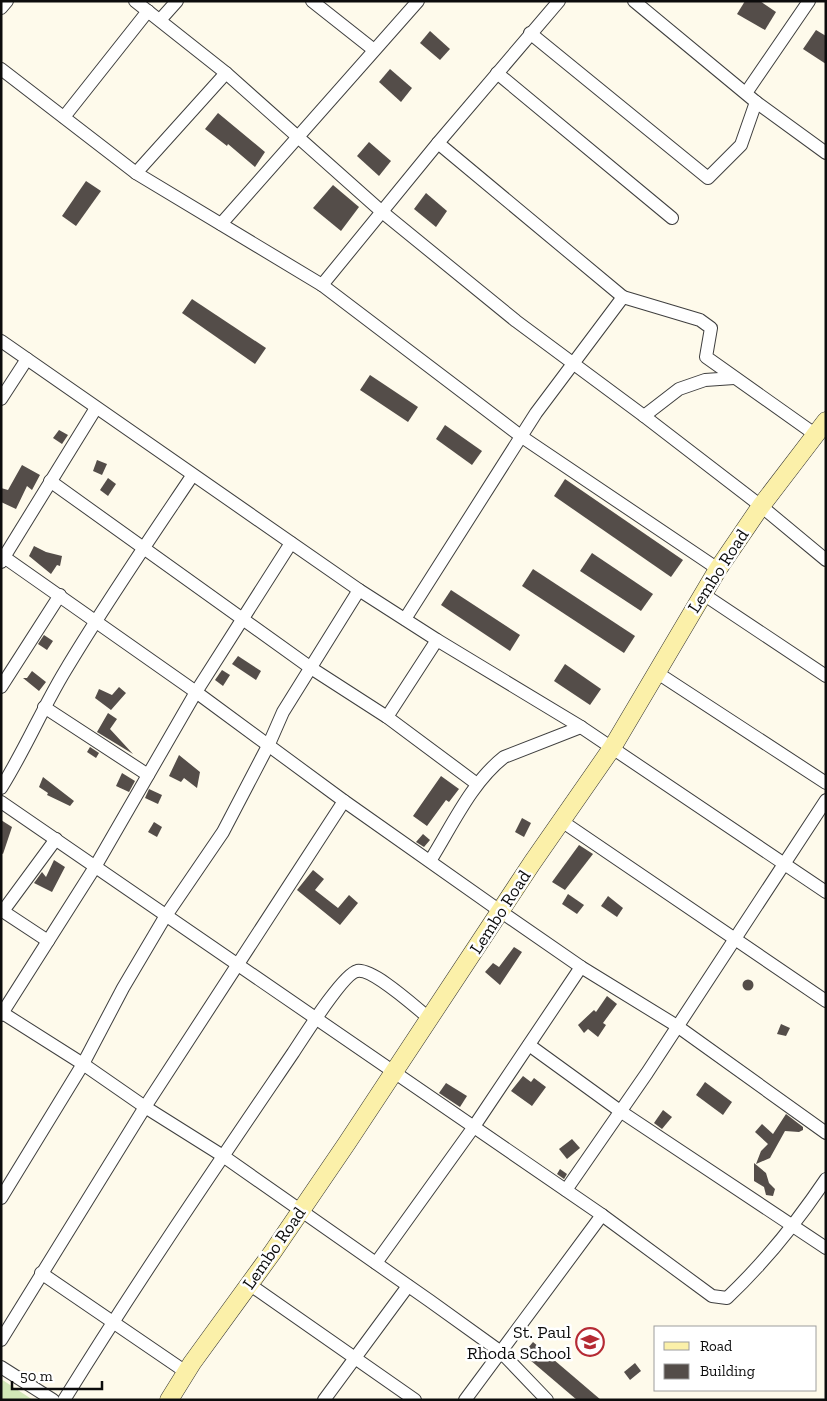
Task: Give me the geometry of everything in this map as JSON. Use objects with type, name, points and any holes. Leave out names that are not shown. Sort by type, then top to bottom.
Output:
[{"type":"street","points":[[1,8],[7,1]]},
{"type":"street","points":[[135,1],[226,73],[381,211],[516,321],[761,506],[826,560]]},
{"type":"street","points":[[160,20],[177,1]]},
{"type":"street","points":[[312,1],[374,50]]},
{"type":"street","points":[[221,224],[418,1]]},
{"type":"street","points":[[322,285],[381,211],[559,1]]},
{"type":"street","points":[[634,1],[756,102],[826,153]]},
{"type":"street","points":[[746,93],[809,1]]},
{"type":"street","points":[[64,117],[148,11]]},
{"type":"street","points":[[530,33],[708,178],[741,145],[756,102]]},
{"type":"street","points":[[1,68],[136,173],[322,285],[522,437],[718,569]]},
{"type":"street","points":[[136,173],[226,73]]},
{"type":"street","points":[[497,73],[672,218]]},
{"type":"street","points":[[438,143],[623,297],[700,320],[711,328],[706,357],[734,378],[822,429]]},
{"type":"street","points":[[405,619],[536,413],[623,297]]},
{"type":"street","points":[[1,341],[192,476],[359,590],[437,640],[582,727],[826,892]]},
{"type":"street","points":[[1,399],[27,359]]},
{"type":"street","points":[[644,416],[679,389],[704,380],[734,378]]},
{"type":"street","points":[[96,408],[2,558],[60,595],[269,744],[344,801],[581,968],[677,1026],[826,1133]]},
{"type":"street","name":"Lembo Road","points":[[169,1400],[186,1372],[249,1284],[393,1073],[560,820],[612,748],[718,569],[761,506],[822,429]]},
{"type":"street","points":[[1,788],[22,755],[44,707],[143,548],[192,476]]},
{"type":"street","points":[[50,481],[311,668],[387,717],[478,784]]},
{"type":"street","points":[[291,543],[196,692],[95,868],[2,1013],[83,1064],[144,1107],[223,1156],[376,1263],[501,1352],[546,1400]]},
{"type":"street","points":[[1,1198],[83,1064],[123,988],[165,917],[223,832],[269,744],[283,712],[359,590]]},
{"type":"street","points":[[703,594],[826,676]]},
{"type":"street","points":[[1,687],[60,595]]},
{"type":"street","points":[[387,717],[437,640]]},
{"type":"street","points":[[656,672],[826,783]]},
{"type":"street","points":[[44,707],[148,775]]},
{"type":"street","points":[[430,861],[478,784],[504,757],[582,727]]},
{"type":"street","points":[[566,1190],[734,941],[783,863],[826,800]]},
{"type":"street","points":[[1,1340],[144,1107],[344,801]]},
{"type":"street","points":[[1,802],[165,917],[602,1215],[712,1296],[727,1298],[795,1226],[826,1179]]},
{"type":"street","points":[[560,820],[734,941],[826,1002]]},
{"type":"street","points":[[48,940],[2,910],[56,839]]},
{"type":"street","points":[[376,1263],[473,1128],[581,968]]},
{"type":"street","points":[[64,1400],[113,1322],[223,1156],[315,1020],[348,976],[356,971],[364,971],[375,976],[429,1018]]},
{"type":"street","points":[[529,1045],[620,1111],[826,1248]]},
{"type":"street","points":[[465,1400],[602,1215]]},
{"type":"street","points":[[41,1273],[186,1372]]},
{"type":"street","points":[[249,1284],[415,1400]]},
{"type":"street","points":[[324,1400],[408,1286]]},
{"type":"street","points":[[1,1366],[53,1400]]},
{"type":"green space","points":[[1,1379],[33,1400],[1,1400]]},
{"type":"building","points":[[745,1],[760,1],[776,12],[765,30],[737,14]]},
{"type":"building","points":[[816,30],[826,36],[826,64],[803,49]]},
{"type":"building","points":[[430,31],[450,49],[440,60],[420,43]]},
{"type":"building","points":[[390,69],[412,88],[401,102],[379,82]]},
{"type":"building","points":[[218,113],[265,152],[255,167],[228,144],[227,146],[205,129]]},
{"type":"building","points":[[369,142],[391,161],[379,176],[357,156]]},
{"type":"building","points":[[86,181],[101,191],[76,226],[62,216]]},
{"type":"building","points":[[333,185],[359,207],[341,231],[313,208]]},
{"type":"building","points":[[426,193],[447,211],[436,227],[414,209]]},
{"type":"building","points":[[192,299],[266,348],[255,364],[182,313]]},
{"type":"building","points":[[370,375],[418,407],[408,422],[360,390]]},
{"type":"building","points":[[445,425],[482,451],[472,465],[436,439]]},
{"type":"building","points":[[59,430],[68,435],[62,444],[53,438]]},
{"type":"building","points":[[97,460],[107,464],[102,475],[93,471]]},
{"type":"building","points":[[22,465],[40,475],[32,490],[27,486],[16,509],[1,502],[1,488],[8,490]]},
{"type":"building","points":[[108,478],[116,484],[108,496],[100,490]]},
{"type":"building","points":[[565,479],[683,560],[671,577],[554,496]]},
{"type":"building","points":[[34,546],[46,552],[62,556],[60,566],[57,565],[51,574],[29,556]]},
{"type":"building","points":[[592,553],[653,594],[641,611],[580,571]]},
{"type":"building","points":[[533,569],[635,636],[624,653],[522,586]]},
{"type":"building","points":[[451,590],[520,635],[510,651],[441,605]]},
{"type":"building","points":[[44,635],[53,641],[47,650],[38,644]]},
{"type":"building","points":[[238,656],[261,671],[256,680],[232,664]]},
{"type":"building","points":[[565,664],[601,689],[590,705],[554,681]]},
{"type":"building","points":[[222,670],[230,675],[223,686],[215,680]]},
{"type":"building","points":[[32,671],[46,682],[39,691],[23,678],[27,678]]},
{"type":"building","points":[[119,687],[126,693],[111,710],[95,698],[99,689],[112,695]]},
{"type":"building","points":[[108,713],[117,719],[110,729],[133,754],[97,732]]},
{"type":"building","points":[[90,747],[99,753],[96,758],[87,752]]},
{"type":"building","points":[[179,755],[200,772],[197,788],[184,778],[181,782],[169,776]]},
{"type":"building","points":[[122,773],[135,781],[129,792],[116,786]]},
{"type":"building","points":[[441,776],[459,789],[449,802],[446,800],[427,826],[413,816]]},
{"type":"building","points":[[43,777],[74,801],[70,806],[47,795],[48,793],[39,787]]},
{"type":"building","points":[[149,789],[162,795],[158,804],[145,798]]},
{"type":"building","points":[[522,818],[531,823],[524,837],[515,832]]},
{"type":"building","points":[[1,820],[12,827],[3,854],[1,853]]},
{"type":"building","points":[[154,822],[162,827],[157,837],[148,832]]},
{"type":"building","points":[[423,834],[430,840],[424,847],[416,842]]},
{"type":"building","points":[[579,845],[593,854],[565,890],[552,882]]},
{"type":"building","points":[[54,860],[65,867],[52,892],[34,883],[42,872],[46,877]]},
{"type":"building","points":[[313,870],[324,879],[315,890],[338,908],[349,895],[358,903],[340,925],[297,890]]},
{"type":"building","points":[[568,894],[584,905],[577,914],[562,904]]},
{"type":"building","points":[[608,896],[623,908],[617,917],[601,906]]},
{"type":"building","points":[[514,947],[522,952],[500,985],[485,972],[493,963],[499,967]]},
{"type":"building","points":[[748,979],[754,985],[748,991],[742,985]]},
{"type":"building","points":[[607,996],[617,1004],[603,1023],[606,1025],[598,1037],[588,1029],[584,1033],[578,1025],[594,1010],[596,1012]]},
{"type":"building","points":[[781,1024],[790,1028],[786,1036],[777,1034]]},
{"type":"building","points":[[523,1076],[531,1082],[534,1078],[546,1087],[532,1106],[511,1091]]},
{"type":"building","points":[[705,1082],[732,1102],[723,1115],[696,1095]]},
{"type":"building","points":[[446,1083],[467,1096],[460,1107],[439,1093]]},
{"type":"building","points":[[663,1110],[672,1117],[662,1129],[654,1123]]},
{"type":"building","points":[[786,1114],[803,1127],[803,1130],[799,1132],[785,1131],[770,1158],[756,1164],[761,1151],[768,1144],[755,1132],[762,1124],[773,1134]]},
{"type":"building","points":[[572,1139],[580,1148],[567,1159],[559,1149]]},
{"type":"building","points":[[754,1163],[766,1173],[769,1183],[775,1189],[773,1196],[766,1195],[764,1187],[754,1181]]},
{"type":"building","points":[[560,1169],[567,1174],[564,1179],[557,1174]]},
{"type":"building","points":[[533,1342],[601,1400],[577,1400],[523,1354]]},
{"type":"building","points":[[635,1363],[641,1371],[630,1380],[624,1372]]},
{"type":"place","name":"St. Paul Rhoda School","points":[[590,1342]]}]
